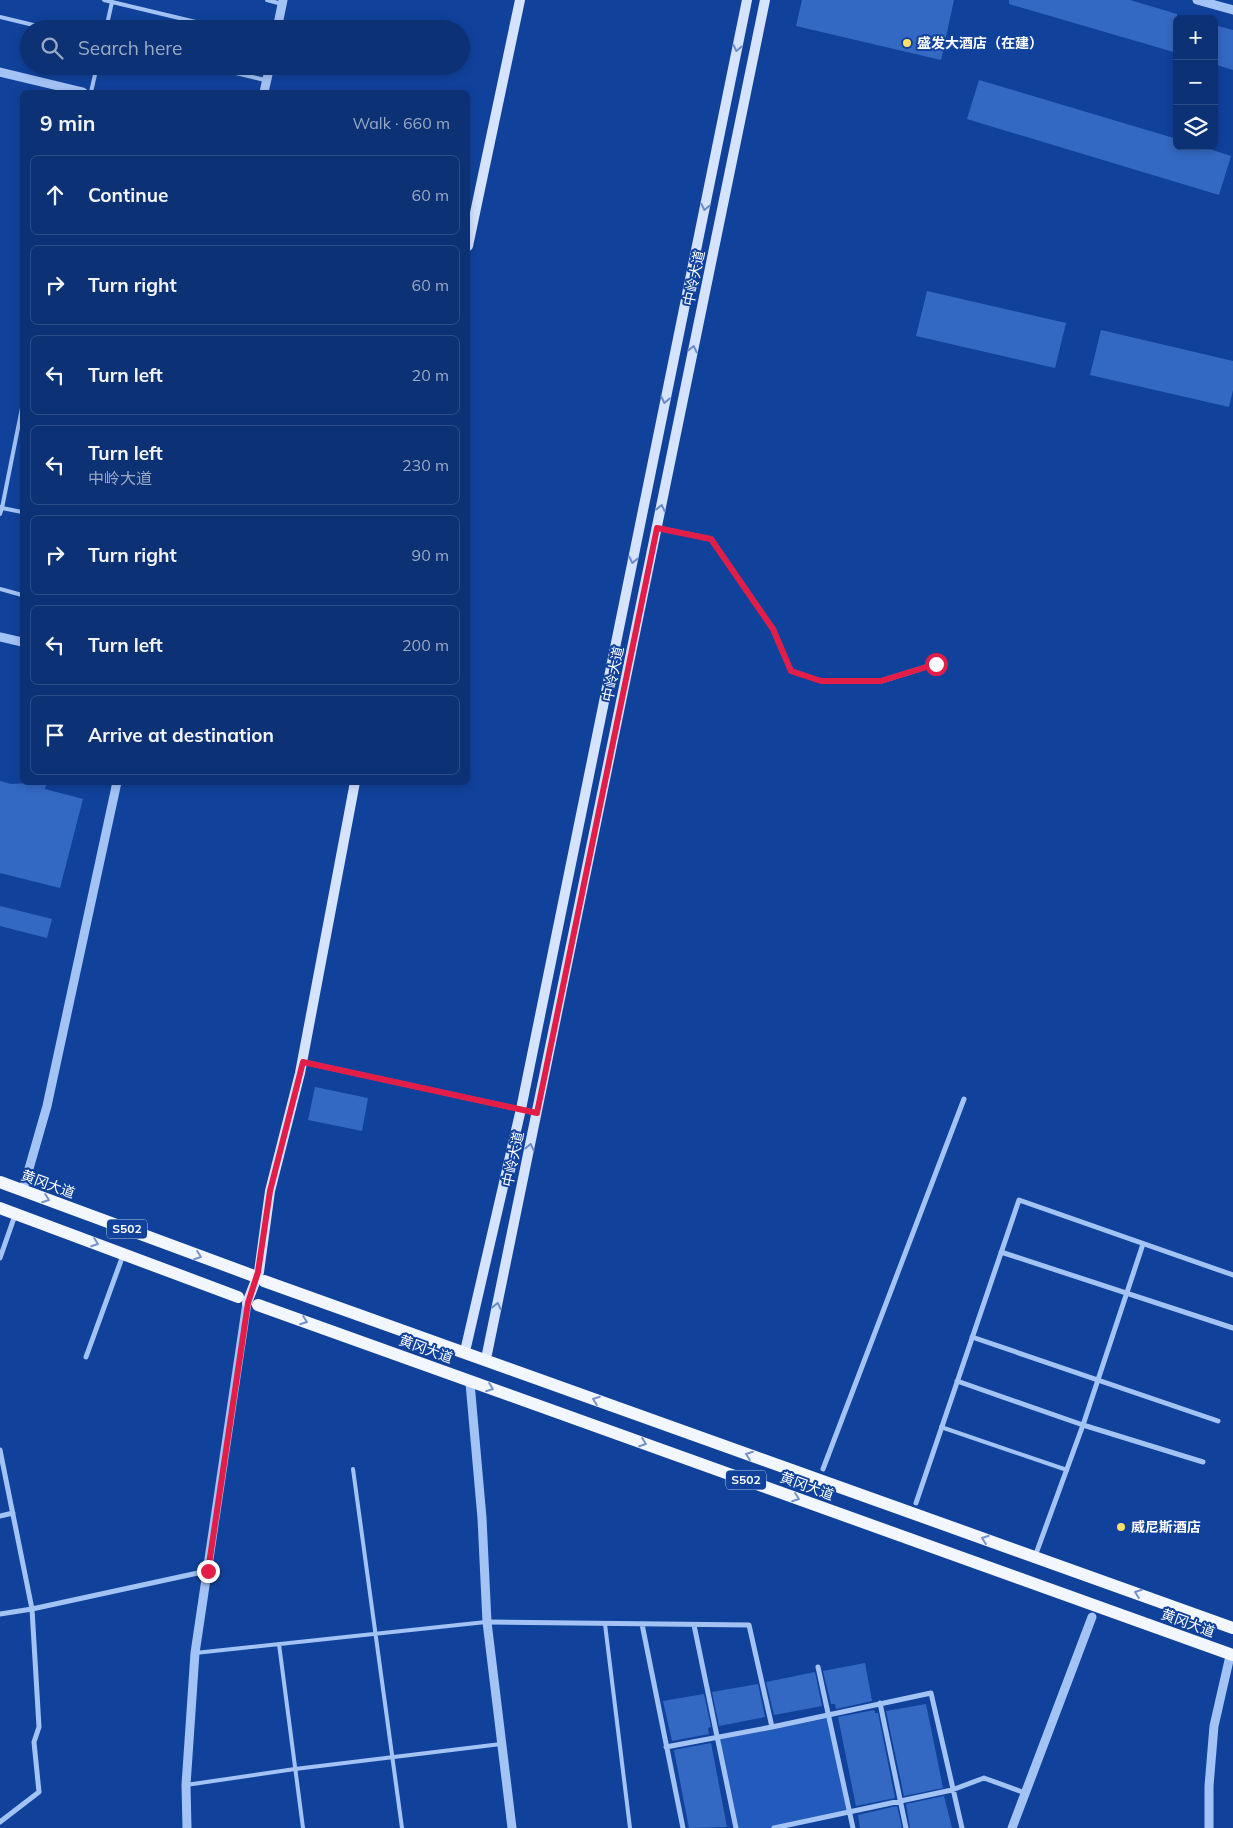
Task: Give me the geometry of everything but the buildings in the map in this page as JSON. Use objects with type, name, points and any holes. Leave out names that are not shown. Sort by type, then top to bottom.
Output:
[{"type":"main road","points":[[470,237],[520,0]]},
{"type":"main road","name":"中岭大道","points":[[466,1347],[521,1109],[747,0]]},
{"type":"main road","name":"中岭大道","points":[[487,1354],[765,0]]},
{"type":"main road","points":[[248,1301],[258,1272],[270,1191],[303,1062],[353,785]]},
{"type":"main road","name":"黄冈大道","points":[[0,1182],[259,1279],[1233,1628]]},
{"type":"main road","name":"黄冈大道","points":[[0,1208],[248,1301],[1232,1656]]},
{"type":"street","points":[[1197,0],[1233,10]]},
{"type":"street","points":[[279,20],[283,2]]},
{"type":"street","points":[[0,72],[75,90]]},
{"type":"street","points":[[265,90],[268,75]]},
{"type":"street","points":[[657,528],[711,539],[773,629],[791,671],[821,681],[881,681],[936,664]]},
{"type":"street","points":[[0,637],[20,642]]},
{"type":"street","points":[[24,1186],[46,1106],[116,785]]},
{"type":"street","points":[[303,1062],[537,1113]]},
{"type":"street","points":[[823,1469],[964,1099]]},
{"type":"street","points":[[916,1503],[1019,1200],[1233,1275]]},
{"type":"street","points":[[0,1258],[14,1218]]},
{"type":"street","points":[[1037,1551],[1083,1426],[1143,1244]]},
{"type":"street","points":[[1001,1252],[1233,1328]]},
{"type":"street","points":[[86,1356],[122,1258]]},
{"type":"street","points":[[186,1828],[186,1785],[194,1653],[248,1301]]},
{"type":"street","points":[[972,1337],[1218,1422]]},
{"type":"street","points":[[957,1381],[1083,1426],[1203,1462]]},
{"type":"street","points":[[470,1383],[482,1518],[487,1622],[512,1828]]},
{"type":"street","points":[[0,1450],[32,1609],[39,1727],[34,1742],[39,1792],[0,1822]]},
{"type":"street","points":[[0,1516],[13,1513]]},
{"type":"street","points":[[0,1614],[32,1609],[208,1571]]},
{"type":"street","points":[[1012,1828],[1092,1617]]},
{"type":"street","points":[[487,1622],[749,1625],[772,1727]]},
{"type":"street","points":[[642,1624],[683,1828]]},
{"type":"street","points":[[694,1625],[736,1828]]},
{"type":"street","points":[[1210,1828],[1210,1786],[1214,1726],[1232,1656]]},
{"type":"street","points":[[818,1667],[853,1828]]},
{"type":"street","points":[[666,1746],[772,1727],[931,1693],[962,1828]]},
{"type":"street","points":[[880,1703],[906,1828]]},
{"type":"street","points":[[774,1828],[794,1826],[952,1790],[984,1778],[1025,1793]]},
{"type":"lane","points":[[104,0],[189,20]]},
{"type":"lane","points":[[267,0],[283,2]]},
{"type":"lane","points":[[108,20],[112,1]]},
{"type":"lane","points":[[0,17],[20,22]]},
{"type":"lane","points":[[91,90],[95,75]]},
{"type":"lane","points":[[243,75],[267,81]]},
{"type":"lane","points":[[0,514],[20,418]]},
{"type":"lane","points":[[1,508],[20,512]]},
{"type":"lane","points":[[0,589],[20,594]]},
{"type":"lane","points":[[941,1428],[1067,1470]]},
{"type":"lane","points":[[353,1469],[402,1828]]},
{"type":"lane","points":[[194,1653],[487,1622]]},
{"type":"lane","points":[[605,1624],[630,1828]]},
{"type":"lane","points":[[278,1644],[303,1828]]},
{"type":"lane","points":[[186,1785],[295,1769],[501,1744]]},
{"type":"shaded area","points":[[828,1715],[849,1812],[774,1828],[736,1828],[717,1737]]},
{"type":"place","name":"盛发大酒店（在建）","points":[[907,43]]},
{"type":"place","name":"威尼斯酒店","points":[[1121,1527]]},
{"type":"route","points":[[208,1571],[248,1303],[258,1272],[270,1191],[303,1062],[537,1113],[657,528],[711,539],[773,629],[791,671],[821,681],[881,681],[936,664]]}]
